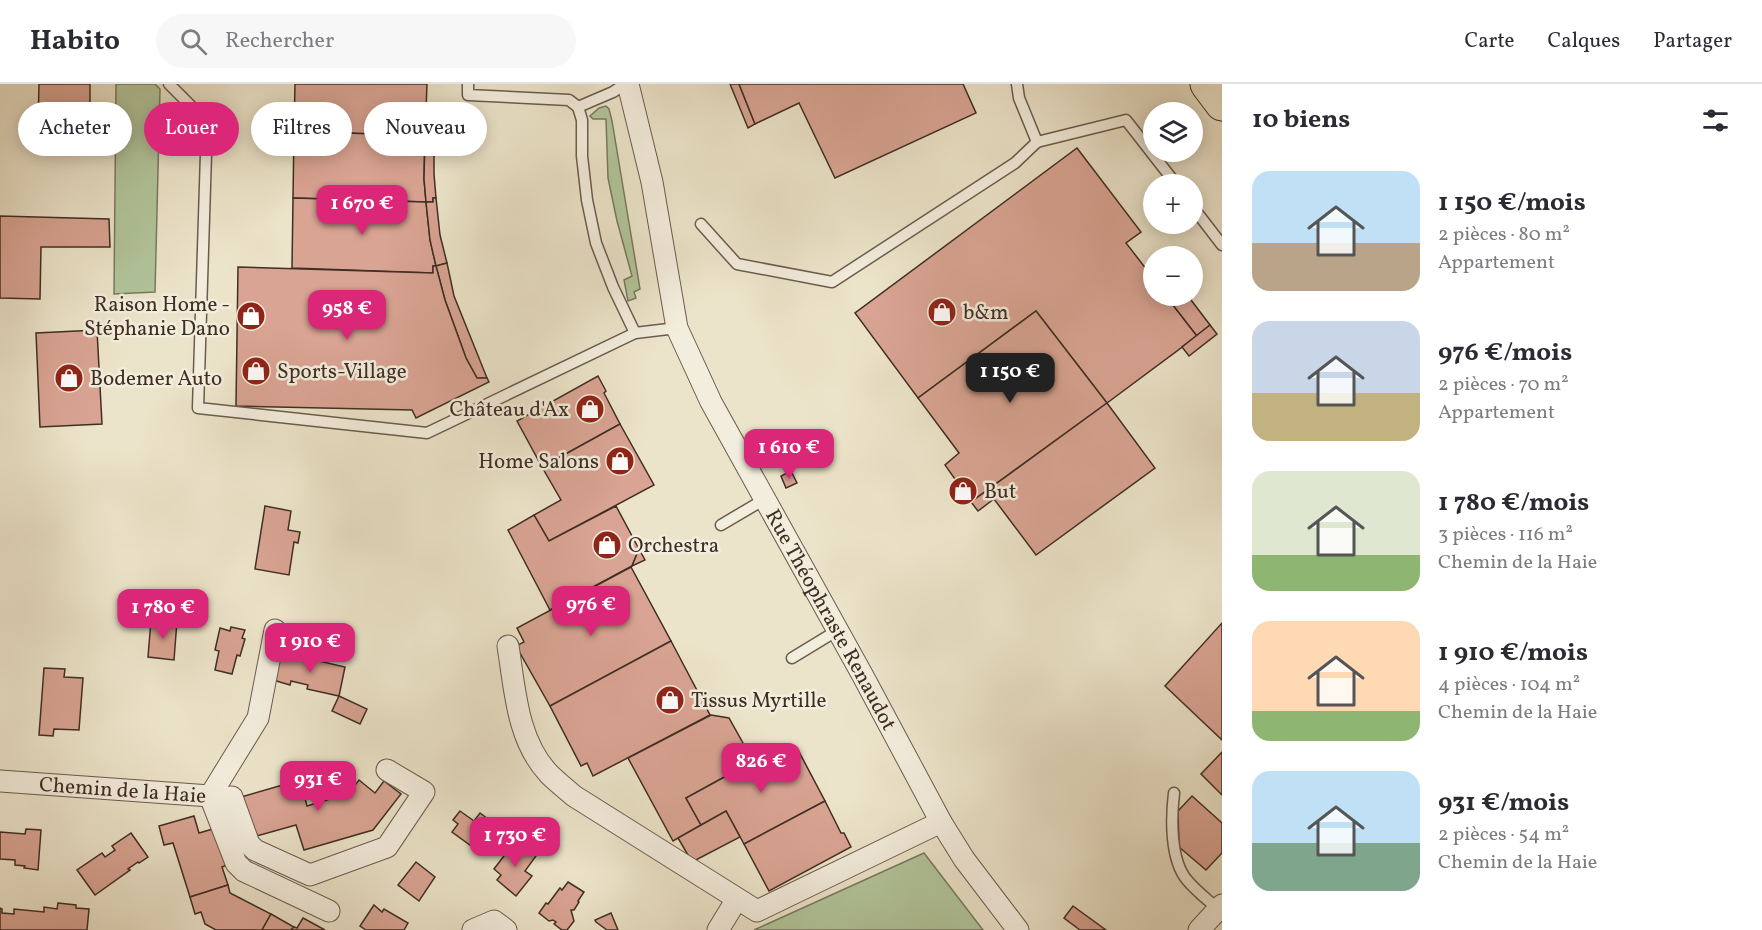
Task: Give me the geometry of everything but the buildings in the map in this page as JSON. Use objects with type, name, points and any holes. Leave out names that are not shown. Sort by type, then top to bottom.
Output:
[{"type":"highway","points":[[1207,84],[1222,104]]},
{"type":"street","name":"Rue Théophraste Renaudot","points":[[626,84],[639,123],[652,182],[677,328],[711,402],[838,630],[940,822],[964,859],[1018,930]]},
{"type":"street","name":"Chemin de la Haie","points":[[0,781],[211,797],[258,718],[275,630]]},
{"type":"street","points":[[508,646],[520,721],[533,752],[548,773],[574,796],[757,911],[940,822]]},
{"type":"street","points":[[329,911],[244,871],[236,863],[211,797],[232,796],[249,844],[255,850],[310,875],[387,847],[424,792],[387,770]]},
{"type":"street","points":[[718,930],[737,899]]},
{"type":"street","points":[[1199,930],[1220,907]]},
{"type":"street","points":[[473,930],[494,921],[506,930]]},
{"type":"lane","points":[[169,84],[207,122],[198,408],[427,433],[635,333],[677,328]]},
{"type":"lane","points":[[468,84],[468,95],[569,100],[578,107],[582,120],[582,156],[587,200],[596,243],[613,287],[635,333]]},
{"type":"lane","points":[[578,107],[614,92],[626,84]]},
{"type":"lane","points":[[1017,84],[1019,98],[1037,142]]},
{"type":"lane","points":[[700,224],[737,264],[832,282],[1015,163],[1037,142],[1126,120],[1168,174]]},
{"type":"lane","points":[[1203,220],[1222,245]]},
{"type":"lane","points":[[721,525],[765,500]]},
{"type":"lane","points":[[792,658],[838,630]]},
{"type":"lane","points":[[1174,793],[1171,815],[1176,859],[1186,879],[1220,907]]},
{"type":"green space","points":[[116,84],[155,84],[160,89],[160,102],[144,102],[144,156],[158,156],[155,292],[114,294],[115,156],[132,156],[132,102],[116,102]]},
{"type":"green space","points":[[606,106],[612,121],[640,289],[634,292],[636,298],[628,301],[624,280],[632,276],[608,178],[606,119],[593,119],[590,116],[599,108]]},
{"type":"green space","points":[[924,853],[983,930],[754,930]]},
{"type":"place","name":"b&m","points":[[942,312]]},
{"type":"place","name":"Raison Home - Stéphanie Dano","points":[[251,316]]},
{"type":"place","name":"Sports-Village","points":[[256,371]]},
{"type":"place","name":"Bodemer Auto","points":[[69,378]]},
{"type":"place","name":"Château d'Ax","points":[[590,409]]},
{"type":"place","name":"Home Salons","points":[[620,461]]},
{"type":"place","name":"But","points":[[963,491]]},
{"type":"place","name":"Orchestra","points":[[607,545]]},
{"type":"place","name":"Tissus Myrtille","points":[[670,700]]}]
